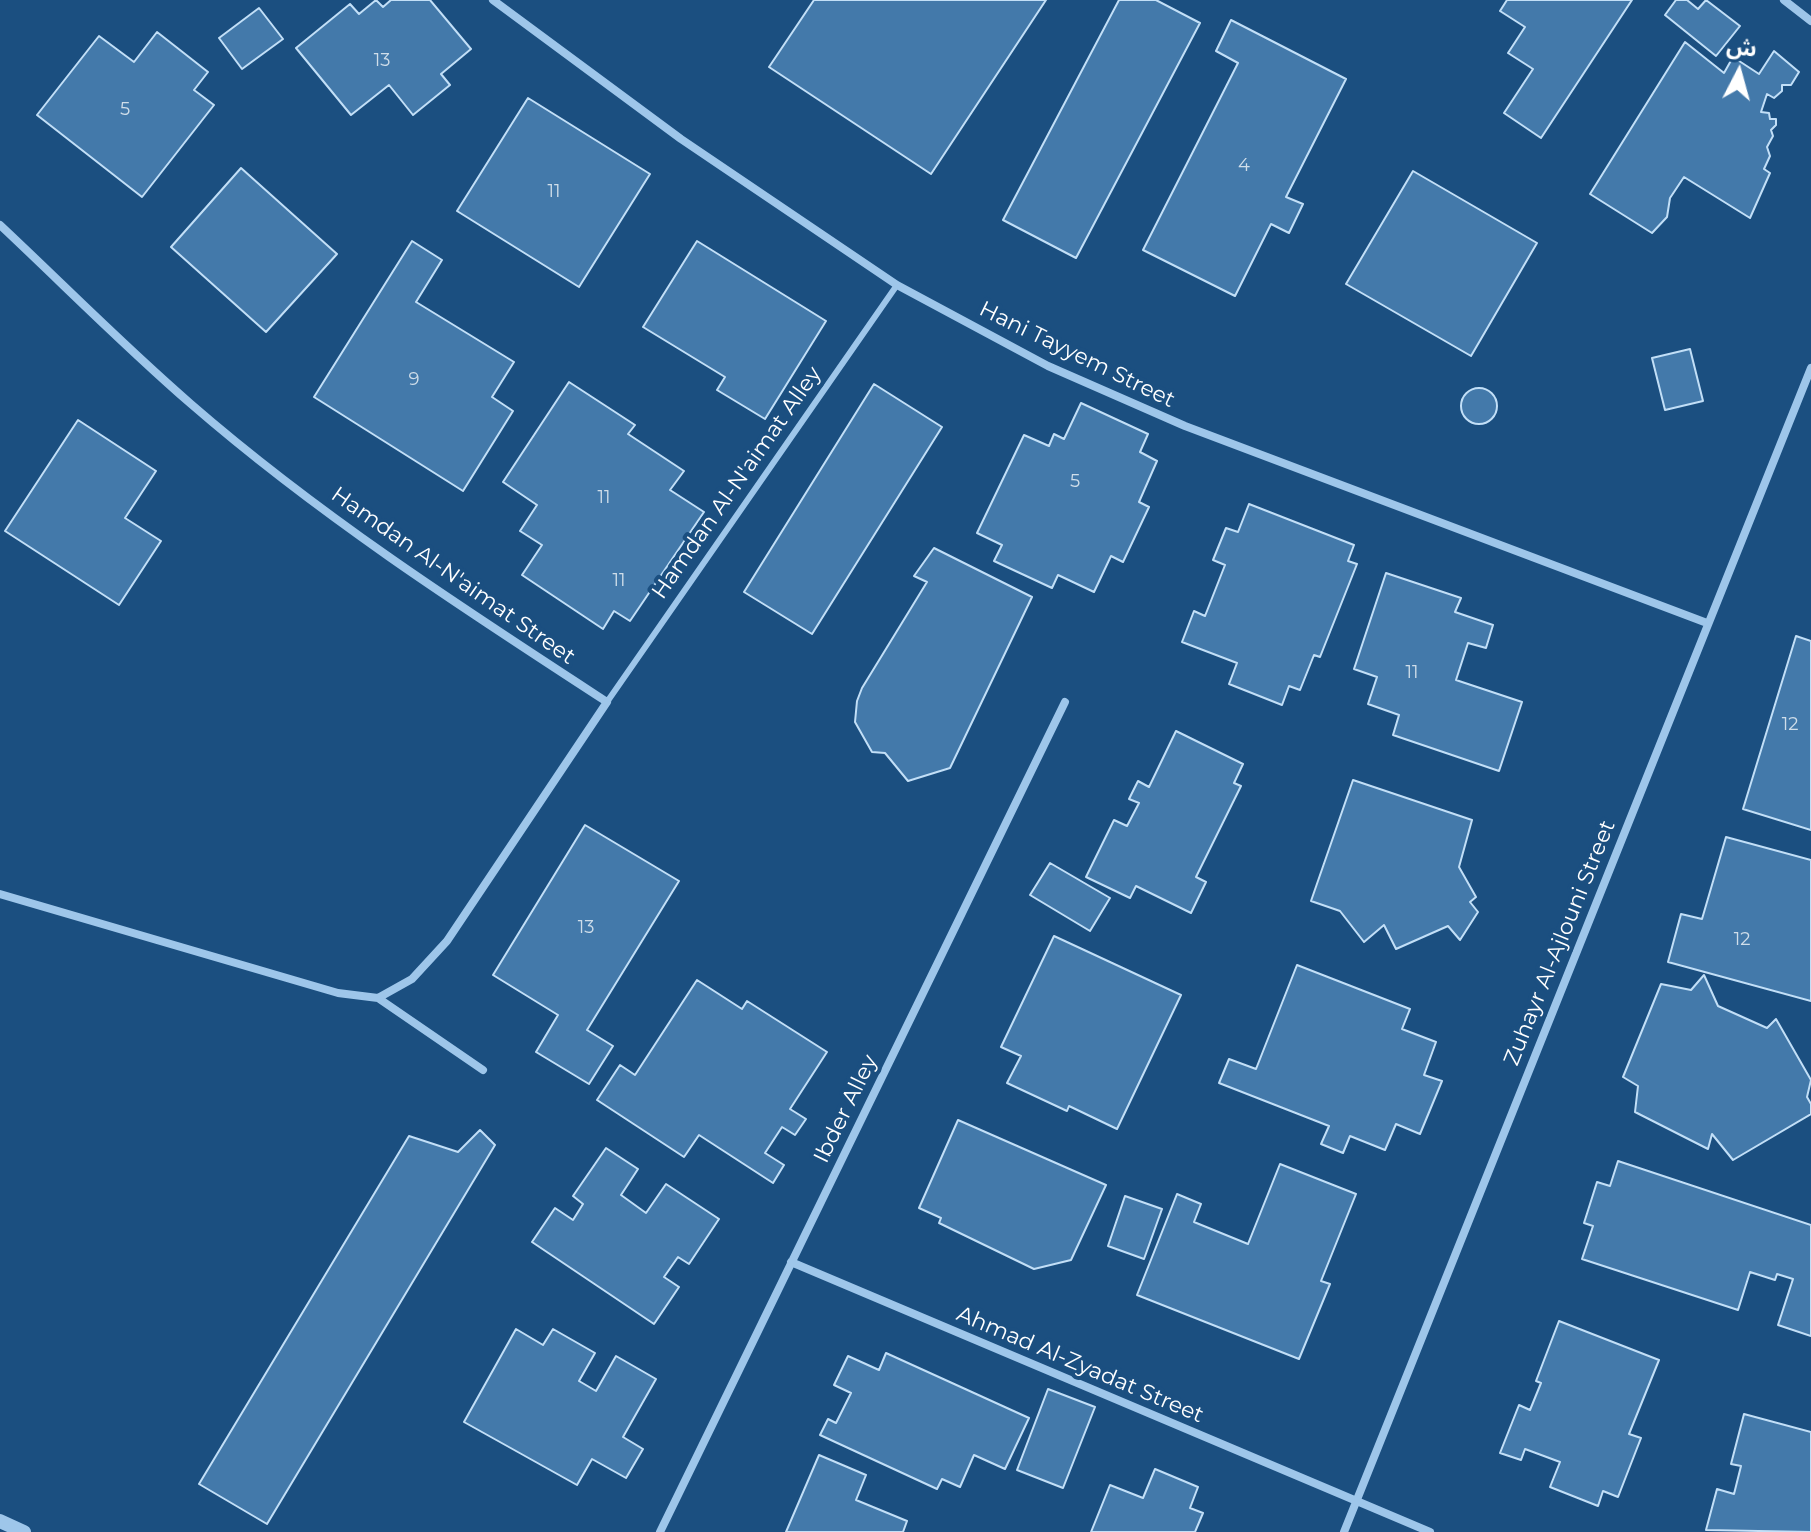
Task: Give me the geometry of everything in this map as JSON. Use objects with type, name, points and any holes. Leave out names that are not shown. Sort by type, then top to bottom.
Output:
[{"type":"street","name":"Hani Tayyem Street","points":[[493,0],[668,130],[897,285],[1048,366],[1185,426],[1707,623]]},
{"type":"street","points":[[1784,0],[1811,21]]},
{"type":"street","name":"Hamdan Al-N'aimat Street","points":[[0,225],[191,404],[309,498],[474,616],[607,702]]},
{"type":"street","name":"Zuhayr Al-Ajlouni Street","points":[[1344,1532],[1811,368]]},
{"type":"street","points":[[378,998],[412,979],[447,941],[607,702]]},
{"type":"street","name":"Ibder Alley","points":[[660,1532],[1065,702]]},
{"type":"street","points":[[0,894],[338,993],[378,998],[483,1070]]},
{"type":"street","name":"Ahmad Al-Zyadat Street","points":[[791,1262],[1430,1532]]},
{"type":"street","points":[[0,1521],[24,1532]]},
{"type":"lane","name":"Hamdan Al-N'aimat Alley","points":[[607,702],[897,285]]},
{"type":"building","points":[[376,0],[383,7],[391,0],[430,0],[471,49],[441,74],[450,85],[413,115],[389,85],[351,115],[296,48],[350,4],[359,14]]},
{"type":"building","points":[[814,0],[1046,0],[931,174],[769,67]]},
{"type":"building","points":[[1119,0],[1156,0],[1200,23],[1076,258],[1003,220]]},
{"type":"building","points":[[1507,0],[1632,0],[1541,138],[1504,113],[1533,69],[1508,53],[1525,27],[1500,11]]},
{"type":"building","points":[[1676,0],[1687,0],[1698,9],[1706,0],[1740,26],[1716,56],[1665,15]]},
{"type":"building","points":[[259,8],[283,39],[242,69],[219,38]]},
{"type":"building","points":[[1231,20],[1346,79],[1286,197],[1303,204],[1289,233],[1271,224],[1235,296],[1143,250],[1238,63],[1216,51]]},
{"type":"building","points":[[157,32],[208,72],[194,90],[214,105],[142,197],[37,115],[99,36],[134,62]]},
{"type":"building","points":[[1685,42],[1724,73],[1733,57],[1759,74],[1774,51],[1799,72],[1791,85],[1782,85],[1782,91],[1774,98],[1767,94],[1761,112],[1769,113],[1770,119],[1776,119],[1767,147],[1770,156],[1764,169],[1770,173],[1750,218],[1684,177],[1670,198],[1667,217],[1652,233],[1590,194]]},
{"type":"building","points":[[528,98],[650,174],[579,287],[457,211]]},
{"type":"building","points":[[241,168],[337,254],[266,332],[171,247]]},
{"type":"building","points":[[1413,171],[1537,243],[1471,356],[1346,284]]},
{"type":"building","points":[[412,241],[442,260],[416,302],[514,362],[492,397],[513,411],[463,491],[314,397]]},
{"type":"building","points":[[697,241],[826,321],[765,419],[717,390],[725,377],[643,327]]},
{"type":"building","points":[[1690,349],[1703,401],[1665,410],[1652,358]]},
{"type":"building","points":[[569,382],[635,425],[628,434],[684,471],[670,490],[704,512],[630,621],[614,611],[603,629],[522,575],[542,545],[520,531],[537,505],[503,482]]},
{"type":"building","points":[[874,384],[942,427],[812,634],[744,592]]},
{"type":"building","points":[[1479,388],[1492,393],[1497,406],[1492,419],[1479,424],[1466,419],[1461,406],[1466,393]]},
{"type":"building","points":[[1081,403],[1148,434],[1140,452],[1157,461],[1139,502],[1149,507],[1123,562],[1111,556],[1094,592],[1058,575],[1052,588],[994,561],[1002,545],[977,533],[1024,435],[1049,446],[1054,434],[1064,439]]},
{"type":"building","points":[[78,420],[156,471],[125,518],[161,541],[119,605],[5,531]]},
{"type":"building","points":[[1249,504],[1354,545],[1348,561],[1357,564],[1320,657],[1314,655],[1300,690],[1289,686],[1282,705],[1229,684],[1237,663],[1182,642],[1194,611],[1205,616],[1225,565],[1213,560],[1226,528],[1238,532]]},
{"type":"building","points":[[934,548],[1032,597],[950,768],[908,781],[885,753],[872,752],[855,722],[857,701],[927,582],[914,576]]},
{"type":"building","points":[[1386,573],[1461,598],[1455,612],[1493,625],[1486,648],[1468,643],[1456,680],[1522,702],[1499,771],[1393,735],[1399,715],[1368,704],[1377,677],[1354,669]]},
{"type":"building","points":[[1796,636],[1811,641],[1811,830],[1743,809]]},
{"type":"building","points":[[1176,731],[1243,764],[1234,783],[1241,786],[1196,877],[1206,882],[1191,913],[1136,886],[1130,898],[1086,877],[1114,820],[1127,826],[1139,803],[1129,799],[1138,781],[1149,787]]},
{"type":"building","points":[[1353,780],[1472,820],[1459,867],[1476,897],[1470,902],[1478,912],[1460,940],[1448,926],[1396,949],[1384,925],[1364,942],[1340,911],[1311,901]]},
{"type":"building","points":[[585,825],[679,881],[587,1030],[613,1046],[589,1084],[536,1052],[558,1015],[493,975]]},
{"type":"building","points":[[1726,837],[1811,860],[1811,1001],[1668,962],[1681,914],[1702,919]]},
{"type":"building","points":[[1050,863],[1110,898],[1090,931],[1030,895]]},
{"type":"building","points":[[1054,936],[1181,995],[1117,1129],[1069,1106],[1067,1111],[1007,1083],[1021,1056],[1001,1047]]},
{"type":"building","points":[[1297,965],[1410,1009],[1402,1029],[1436,1042],[1424,1075],[1442,1081],[1420,1134],[1396,1124],[1385,1150],[1350,1136],[1343,1153],[1321,1144],[1329,1126],[1219,1083],[1229,1059],[1256,1069]]},
{"type":"building","points":[[1704,975],[1718,1006],[1767,1028],[1776,1019],[1811,1080],[1807,1097],[1811,1114],[1733,1160],[1712,1134],[1708,1149],[1635,1112],[1638,1086],[1623,1077],[1661,984],[1691,990]]},
{"type":"building","points":[[697,980],[742,1009],[747,1001],[827,1052],[790,1109],[806,1119],[795,1135],[782,1127],[765,1153],[784,1165],[773,1183],[699,1135],[684,1157],[597,1100],[620,1065],[635,1075]]},
{"type":"building","points":[[958,1120],[1106,1185],[1071,1260],[1034,1269],[939,1223],[941,1218],[919,1208]]},
{"type":"building","points":[[480,1130],[495,1145],[267,1524],[199,1484],[409,1136],[458,1152]]},
{"type":"building","points":[[606,1148],[638,1169],[621,1195],[646,1213],[666,1184],[719,1219],[689,1264],[678,1257],[664,1277],[679,1287],[654,1324],[532,1242],[555,1208],[573,1220],[583,1204],[573,1196]]},
{"type":"building","points":[[1618,1161],[1811,1225],[1811,1336],[1778,1325],[1793,1279],[1777,1274],[1775,1280],[1750,1272],[1738,1310],[1582,1259],[1593,1226],[1584,1223],[1597,1182],[1610,1186]]},
{"type":"building","points":[[1280,1164],[1356,1194],[1321,1281],[1330,1284],[1299,1359],[1137,1295],[1177,1194],[1201,1204],[1194,1222],[1248,1244]]},
{"type":"building","points":[[1125,1196],[1162,1209],[1144,1259],[1108,1246]]},
{"type":"building","points":[[1559,1321],[1659,1360],[1629,1434],[1641,1438],[1618,1497],[1603,1491],[1598,1506],[1550,1487],[1560,1462],[1525,1449],[1521,1460],[1500,1453],[1519,1405],[1530,1410],[1541,1383],[1536,1381]]},
{"type":"building","points":[[516,1329],[543,1345],[553,1329],[595,1353],[579,1381],[596,1391],[616,1356],[656,1379],[623,1437],[643,1449],[626,1478],[592,1459],[577,1485],[464,1422]]},
{"type":"building","points":[[886,1353],[1029,1418],[1005,1469],[974,1455],[960,1487],[942,1479],[937,1489],[820,1435],[828,1419],[836,1423],[851,1393],[834,1385],[848,1356],[879,1370]]},
{"type":"building","points":[[1048,1389],[1095,1407],[1063,1488],[1017,1470]]},
{"type":"building","points":[[1744,1414],[1811,1432],[1811,1532],[1706,1530],[1717,1489],[1734,1494],[1741,1466],[1731,1464]]},
{"type":"building","points":[[819,1455],[866,1475],[856,1500],[907,1521],[903,1532],[786,1532]]},
{"type":"building","points":[[1155,1469],[1198,1487],[1190,1508],[1203,1513],[1195,1532],[1091,1532],[1110,1485],[1143,1498]]}]
